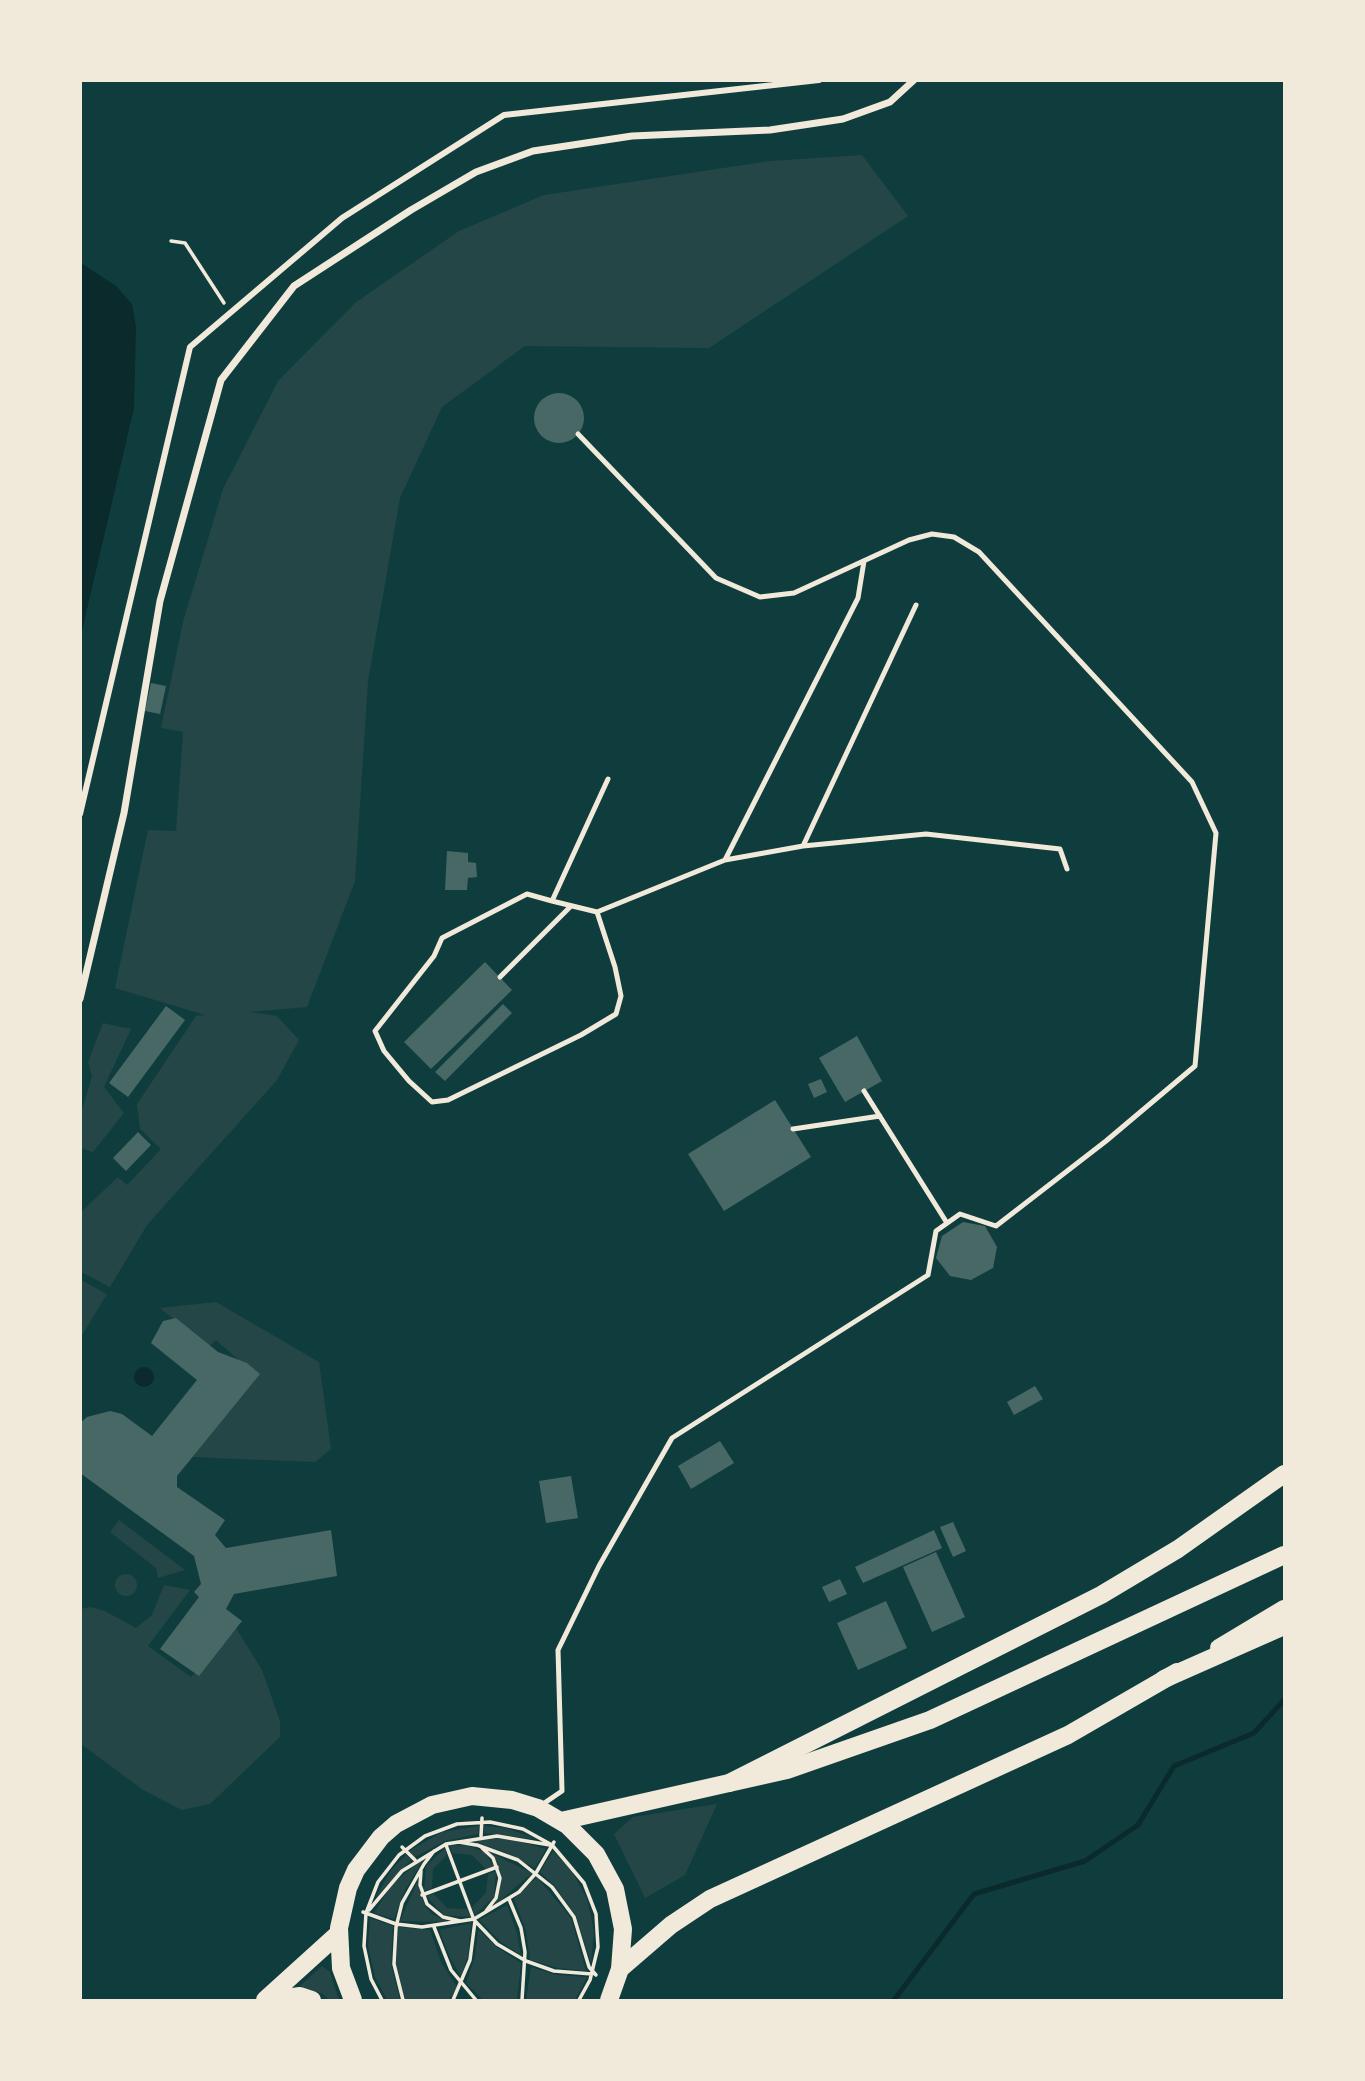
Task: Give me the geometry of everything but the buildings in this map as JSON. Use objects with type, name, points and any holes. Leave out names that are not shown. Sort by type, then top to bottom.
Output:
[{"type":"main road","points":[[729,1783],[1101,1595],[1178,1549],[1284,1474]]},
{"type":"main road","points":[[561,1821],[787,1770],[930,1720],[1284,1555]]},
{"type":"main road","points":[[620,1969],[671,1925],[710,1899],[1068,1735],[1284,1609]]},
{"type":"main road","points":[[1164,1679],[1284,1626]]},
{"type":"main road","points":[[353,2000],[341,1968],[339,1933],[342,1908],[356,1870],[381,1838],[405,1819],[432,1805],[472,1797],[512,1800],[538,1808],[561,1821],[596,1854],[615,1889],[623,1929],[620,1969],[609,2000]]},
{"type":"main road","points":[[265,2000],[339,1933]]},
{"type":"main road","points":[[271,2000],[300,1996],[312,2000]]},
{"type":"street","points":[[80,814],[190,347],[342,218],[504,115],[819,80]]},
{"type":"street","points":[[80,999],[124,813],[160,601],[221,380],[294,286],[476,172],[533,151],[632,136],[770,130],[843,119],[890,102],[914,80]]},
{"type":"lane","points":[[538,1808],[562,1791],[558,1650],[599,1566],[672,1438],[928,1275],[936,1230],[960,1214],[996,1226],[1106,1141],[1195,1066],[1216,833],[1192,782],[979,552],[954,537],[932,534],[909,540],[794,593],[760,597],[716,578],[578,434]]},
{"type":"lane","points":[[725,860],[858,598],[864,561]]},
{"type":"lane","points":[[803,846],[916,605]]},
{"type":"lane","points":[[552,901],[608,779]]},
{"type":"lane","points":[[597,912],[615,967],[621,996],[617,1014],[449,1100],[432,1102],[384,1051],[375,1031],[435,956],[442,938],[527,894],[597,912],[725,860],[803,846],[926,834],[1060,849],[1067,869]]},
{"type":"lane","points":[[500,977],[571,906]]},
{"type":"lane","points":[[864,1091],[947,1223]]},
{"type":"lane","points":[[793,1129],[880,1116]]},
{"type":"path","points":[[171,241],[185,243],[228,309]]},
{"type":"path","points":[[481,1836],[482,1820]]},
{"type":"path","points":[[382,2000],[366,1963],[364,1946],[365,1912],[378,1882],[403,1849],[441,1829],[482,1820],[523,1829],[553,1843],[575,1868],[591,1898],[598,1930],[594,1975],[579,2000]]},
{"type":"path","points":[[365,1912],[415,1860],[446,1844],[481,1836],[514,1837],[553,1843]]},
{"type":"path","points":[[454,1842],[477,1845],[506,1855],[536,1872],[552,1887],[574,1917],[594,1975]]},
{"type":"path","points":[[365,1912],[396,1923],[434,1927],[474,1920],[509,1899],[536,1872],[553,1843]]},
{"type":"path","points":[[446,1844],[474,1920],[472,1953],[453,2000]]},
{"type":"path","points":[[477,1845],[493,1858],[497,1867],[499,1888],[491,1906],[482,1915]]},
{"type":"path","points":[[403,2000],[394,1964],[396,1923],[402,1903],[424,1864],[438,1847]]},
{"type":"path","points":[[403,1849],[415,1860]]},
{"type":"path","points":[[424,1864],[421,1874],[422,1895],[427,1904],[443,1917],[465,1921]]},
{"type":"path","points":[[422,1895],[497,1867]]},
{"type":"path","points":[[509,1899],[521,1928],[526,1961],[522,2000]]},
{"type":"path","points":[[474,1920],[502,1948],[526,1961],[554,1971],[594,1975]]},
{"type":"path","points":[[434,1927],[444,1956],[461,1985],[476,2000]]},
{"type":"shaded area","points":[[862,155],[908,216],[709,348],[525,346],[442,407],[400,498],[368,681],[355,881],[307,1007],[249,1012],[277,1016],[299,1040],[277,1080],[147,1225],[110,1287],[81,1272],[81,1212],[118,1177],[127,1185],[161,1149],[140,1129],[137,1104],[196,1016],[205,1015],[115,988],[148,830],[176,831],[183,732],[161,728],[183,622],[223,489],[278,381],[355,303],[459,231],[544,195],[770,161]]},
{"type":"shaded area","points":[[81,263],[116,286],[132,304],[136,327],[134,408],[81,635]]},
{"type":"shaded area","points":[[103,1023],[131,1029],[104,1087],[124,1113],[93,1152],[81,1148],[81,1113],[92,1076],[88,1062]]},
{"type":"shaded area","points":[[81,1280],[107,1294],[81,1337]]},
{"type":"shaded area","points":[[216,1302],[319,1362],[331,1449],[315,1462],[190,1457],[251,1371],[216,1340],[208,1348],[160,1308]]},
{"type":"shaded area","points":[[144,1367],[151,1370],[154,1377],[151,1384],[144,1387],[137,1384],[134,1377],[137,1370]]},
{"type":"shaded area","points":[[119,1520],[185,1570],[158,1578],[156,1568],[110,1532]]},
{"type":"shaded area","points":[[126,1574],[134,1577],[137,1585],[134,1593],[126,1596],[118,1593],[115,1585],[118,1577]]},
{"type":"shaded area","points":[[164,1585],[190,1590],[148,1646],[191,1677],[236,1628],[262,1670],[280,1721],[280,1737],[210,1804],[182,1810],[143,1790],[81,1744],[80,1609],[91,1607],[105,1611],[136,1628],[152,1615]]},
{"type":"shaded area","points":[[717,1804],[685,1875],[645,1898],[614,1834],[633,1817]]},
{"type":"shaded area","points":[[479,1826],[478,1834],[445,1841],[415,1857],[409,1851],[442,1832]]},
{"type":"shaded area","points":[[484,1826],[506,1828],[536,1839],[484,1833]]},
{"type":"shaded area","points":[[497,1838],[546,1849],[535,1868],[507,1853],[471,1840]]},
{"type":"shaded area","points":[[466,1845],[484,1852],[494,1866],[486,1869],[472,1855],[452,1853],[450,1846]]},
{"type":"shaded area","points":[[445,1848],[447,1855],[433,1869],[432,1888],[424,1891],[426,1866]]},
{"type":"shaded area","points":[[553,1851],[572,1871],[587,1899],[594,1931],[591,1963],[576,1916],[554,1885],[540,1872]]},
{"type":"shaded area","points":[[491,1853],[532,1873],[495,1905],[502,1877]]},
{"type":"shaded area","points":[[406,1855],[411,1860],[375,1898],[391,1870]]},
{"type":"shaded area","points":[[425,1857],[405,1890],[394,1919],[374,1913],[392,1884]]},
{"type":"shaded area","points":[[496,1871],[494,1897],[475,1915],[472,1907],[486,1893],[488,1874]]},
{"type":"shaded area","points":[[537,1877],[571,1918],[586,1971],[558,1968],[530,1960],[526,1931],[514,1899]]},
{"type":"shaded area","points":[[418,1880],[425,1906],[432,1914],[448,1922],[400,1921]]},
{"type":"shaded area","points":[[434,1894],[447,1908],[467,1909],[470,1917],[444,1915],[426,1896]]},
{"type":"shaded area","points":[[507,1905],[521,1955],[502,1943],[479,1920]]},
{"type":"shaded area","points":[[370,1918],[393,1926],[391,1964],[400,2000],[387,2000],[375,1977],[368,1946]]},
{"type":"shaded area","points":[[471,1923],[468,1956],[461,1977],[439,1930]]},
{"type":"shaded area","points":[[398,1927],[430,1930],[441,1962],[457,1987],[449,2000],[405,2000],[396,1964]]},
{"type":"shaded area","points":[[478,1929],[498,1948],[521,1963],[517,2000],[483,2000],[466,1983],[475,1957]]},
{"type":"shaded area","points":[[322,1966],[330,1972],[339,2000],[329,2000],[323,1994],[300,1986]]},
{"type":"shaded area","points":[[531,1967],[556,1975],[587,1977],[575,2000],[526,2000]]},
{"type":"waterway","points":[[894,2000],[974,1894],[1085,1861],[1138,1825],[1174,1766],[1254,1733],[1284,1700]]}]
